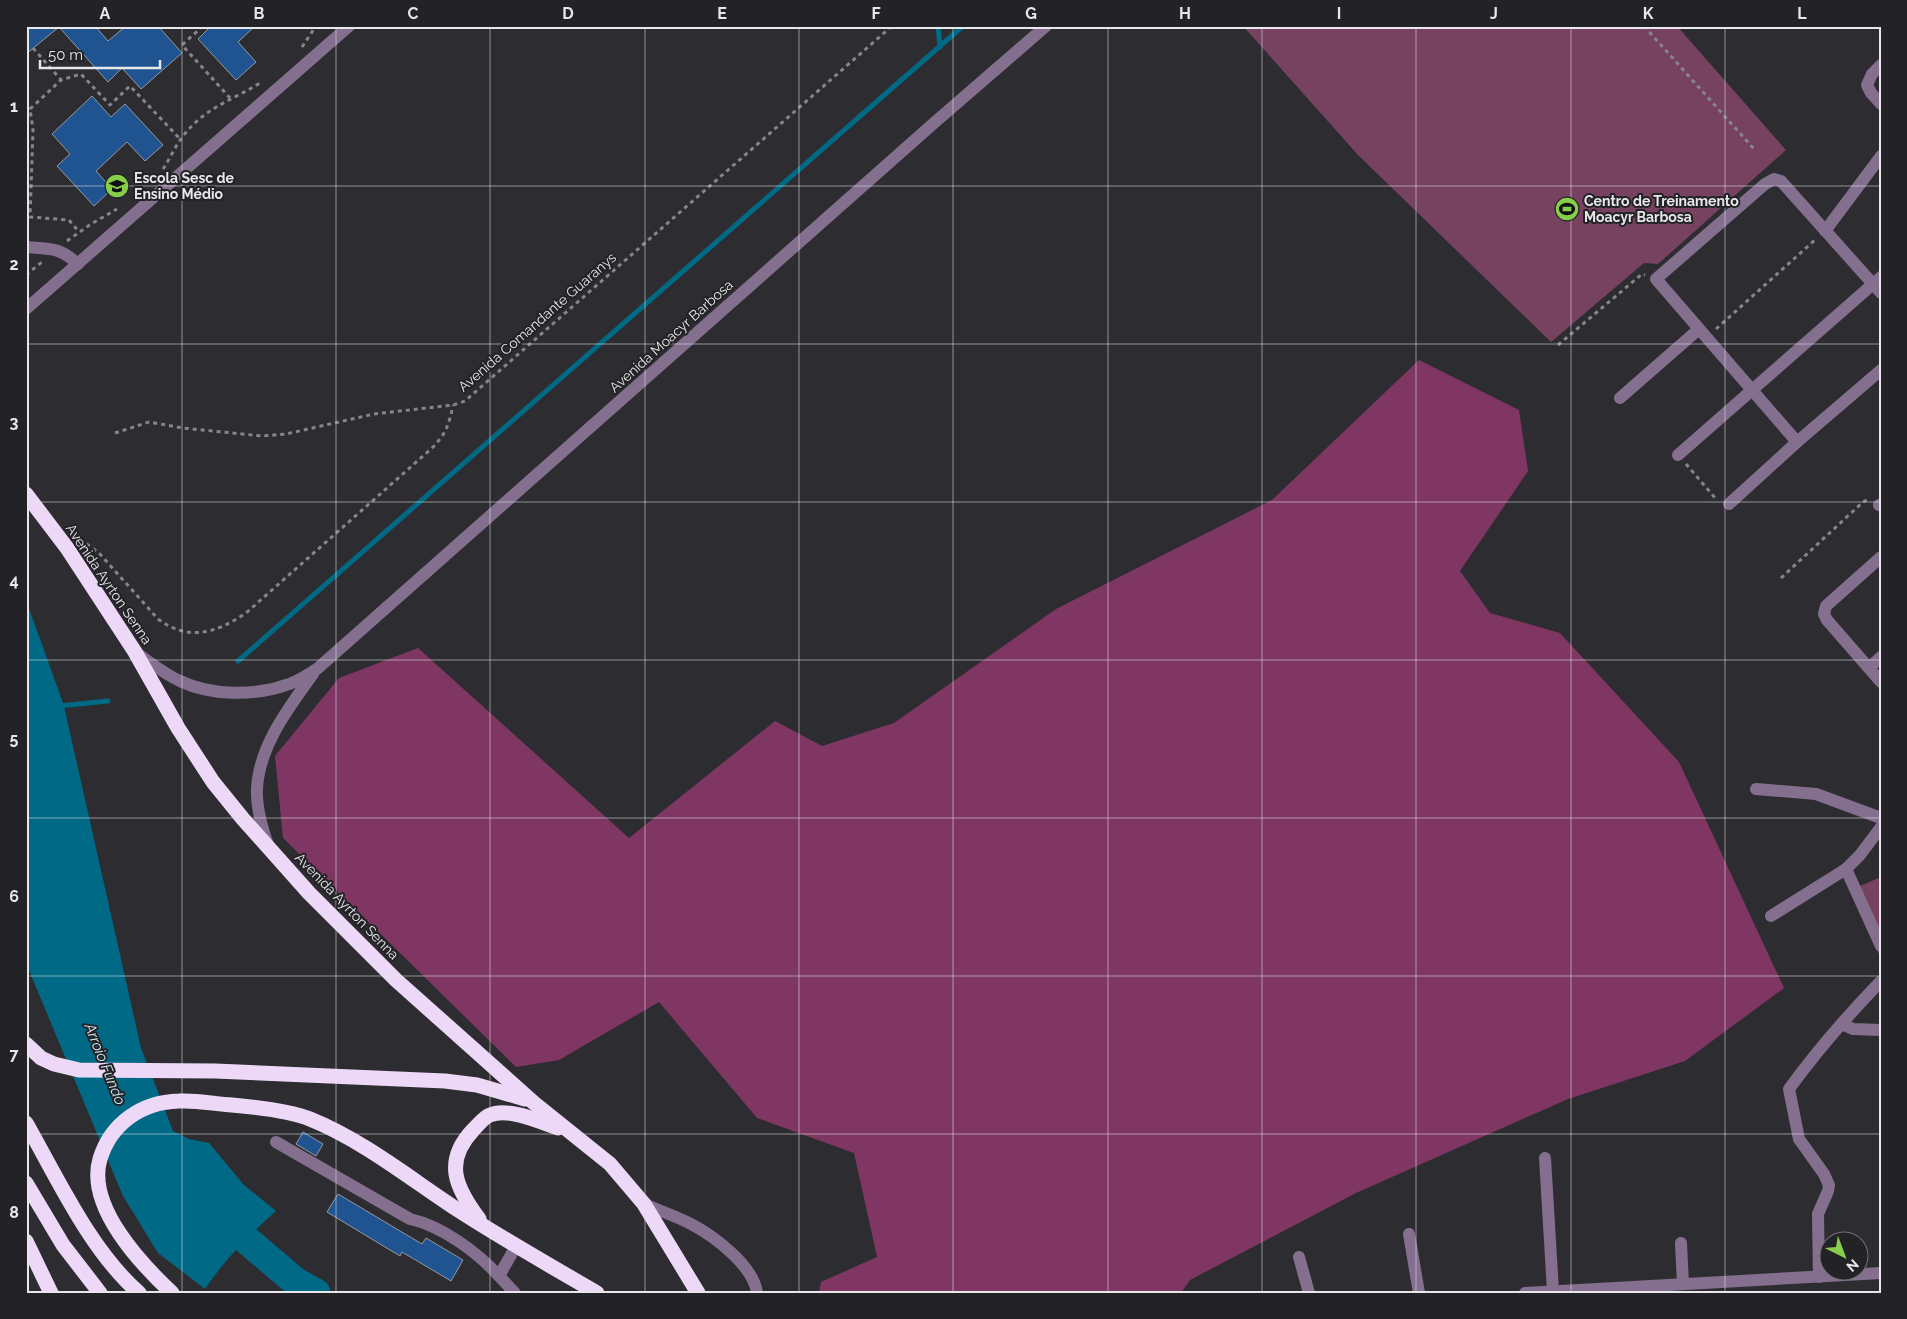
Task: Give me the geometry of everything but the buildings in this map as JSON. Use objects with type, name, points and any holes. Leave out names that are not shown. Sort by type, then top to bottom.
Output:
[{"type":"highway","name":"Avenida Ayrton Senna","points":[[26,494],[67,548],[135,652],[178,728],[213,782],[270,850],[308,893],[396,980],[534,1103],[610,1164],[644,1204],[698,1293]]},
{"type":"highway","points":[[26,1044],[41,1058],[54,1064],[79,1070],[216,1071],[445,1081],[477,1085],[518,1096],[534,1103]]},
{"type":"highway","points":[[172,1293],[148,1270],[128,1246],[113,1223],[102,1196],[99,1180],[99,1162],[104,1144],[115,1129],[138,1111],[157,1104],[180,1101],[256,1107],[308,1118],[350,1139],[484,1227],[597,1293]]},
{"type":"highway","points":[[484,1227],[464,1199],[454,1167],[457,1152],[468,1136],[490,1114],[504,1113],[524,1116],[571,1133]]},
{"type":"highway","points":[[26,1123],[97,1247],[139,1293]]},
{"type":"highway","points":[[26,1183],[63,1244],[100,1293]]},
{"type":"highway","points":[[26,1241],[51,1293]]},
{"type":"street","points":[[26,309],[349,26]]},
{"type":"street","name":"Avenida Moacyr Barbosa","points":[[135,652],[166,674],[183,683],[226,692],[252,692],[276,688],[291,684],[317,669],[1046,26]]},
{"type":"street","points":[[1881,65],[1872,74],[1867,85],[1871,93],[1881,104]]},
{"type":"street","points":[[1825,231],[1881,156]]},
{"type":"street","points":[[1678,455],[1752,390],[1878,284],[1825,231],[1781,181],[1774,179],[1656,279],[1703,333],[1752,390],[1797,442]]},
{"type":"street","points":[[26,247],[58,249],[78,264]]},
{"type":"street","points":[[1620,398],[1703,333]]},
{"type":"street","points":[[1729,504],[1797,442],[1881,370]]},
{"type":"street","points":[[1881,557],[1826,606],[1824,614],[1827,620],[1881,682]]},
{"type":"street","points":[[1869,668],[1881,657]]},
{"type":"street","name":"Avenida Moacyr Barbosa","points":[[270,850],[262,825],[257,791],[264,755],[280,722],[317,669]]},
{"type":"street","points":[[1756,789],[1816,794],[1881,818]]},
{"type":"street","points":[[1771,916],[1846,869],[1860,855],[1881,827]]},
{"type":"street","points":[[1846,869],[1881,946]]},
{"type":"street","points":[[1819,1276],[1818,1214],[1829,1185],[1824,1174],[1799,1139],[1789,1090],[1807,1065],[1858,1004],[1881,981]]},
{"type":"street","points":[[1842,1024],[1853,1029],[1881,1030]]},
{"type":"street","points":[[276,1142],[410,1219],[423,1222],[464,1245],[485,1260],[515,1293]]},
{"type":"street","points":[[1545,1158],[1553,1291]]},
{"type":"street","points":[[644,1204],[692,1224],[731,1252],[744,1266],[756,1285],[757,1293]]},
{"type":"street","points":[[1410,1234],[1418,1293]]},
{"type":"street","points":[[1681,1243],[1682,1284]]},
{"type":"street","points":[[499,1276],[516,1246]]},
{"type":"street","points":[[1300,1257],[1309,1293]]},
{"type":"street","points":[[1525,1293],[1881,1273]]},
{"type":"path","points":[[203,26],[182,45],[230,98]]},
{"type":"path","points":[[300,49],[316,26]]},
{"type":"path","name":"Avenida Comandante Guaranys","points":[[115,433],[149,422],[183,428],[216,430],[246,436],[286,434],[374,414],[453,405],[470,398],[892,26]]},
{"type":"path","points":[[1644,26],[1754,149]]},
{"type":"path","points":[[34,48],[60,80]]},
{"type":"path","points":[[79,232],[69,220],[30,217],[33,130],[28,108],[60,80],[81,74],[110,105],[130,86],[181,140]]},
{"type":"path","points":[[160,172],[181,140],[202,116],[216,105],[267,79]]},
{"type":"path","points":[[26,275],[79,232],[120,207]]},
{"type":"path","points":[[1703,333],[1825,231]]},
{"type":"path","points":[[1558,345],[1642,274],[1656,279]]},
{"type":"path","points":[[76,536],[99,552],[140,600],[158,619],[169,627],[179,632],[193,633],[221,628],[246,613],[431,450],[442,439],[447,429],[453,405]]},
{"type":"path","points":[[1678,455],[1720,503],[1725,506],[1729,504]]},
{"type":"path","points":[[1780,578],[1863,502],[1867,500],[1880,506]]},
{"type":"shaded area","name":"Centro de Treinamento Moacyr Barbosa","points":[[1243,26],[1677,26],[1786,150],[1658,264],[1644,263],[1551,342],[1358,155]]},
{"type":"shaded area","points":[[1419,360],[1519,410],[1528,471],[1460,571],[1490,613],[1560,633],[1679,762],[1784,988],[1685,1061],[1568,1099],[1356,1193],[1190,1280],[1181,1293],[819,1293],[821,1282],[877,1257],[854,1153],[757,1118],[659,1002],[559,1060],[516,1067],[283,838],[275,756],[339,678],[418,648],[629,838],[775,721],[822,746],[894,723],[1056,609],[1272,500]]},
{"type":"shaded area","points":[[1881,877],[1881,959],[1851,890]]},
{"type":"water","points":[[26,600],[64,706],[141,1048],[173,1131],[189,1139],[209,1143],[243,1184],[276,1211],[238,1248],[205,1289],[158,1253],[123,1196],[26,963]]},
{"type":"waterway","points":[[938,26],[940,47]]},
{"type":"waterway","points":[[238,661],[963,26]]},
{"type":"waterway","points":[[59,706],[108,701]]},
{"type":"waterway","name":"Arroio Fundo","points":[[216,1214],[296,1282],[316,1293]]},
{"type":"place","name":"Escola Sesc de Ensino Médio","points":[[117,186]]},
{"type":"place","name":"Centro de Treinamento Moacyr Barbosa","points":[[1567,209]]}]
